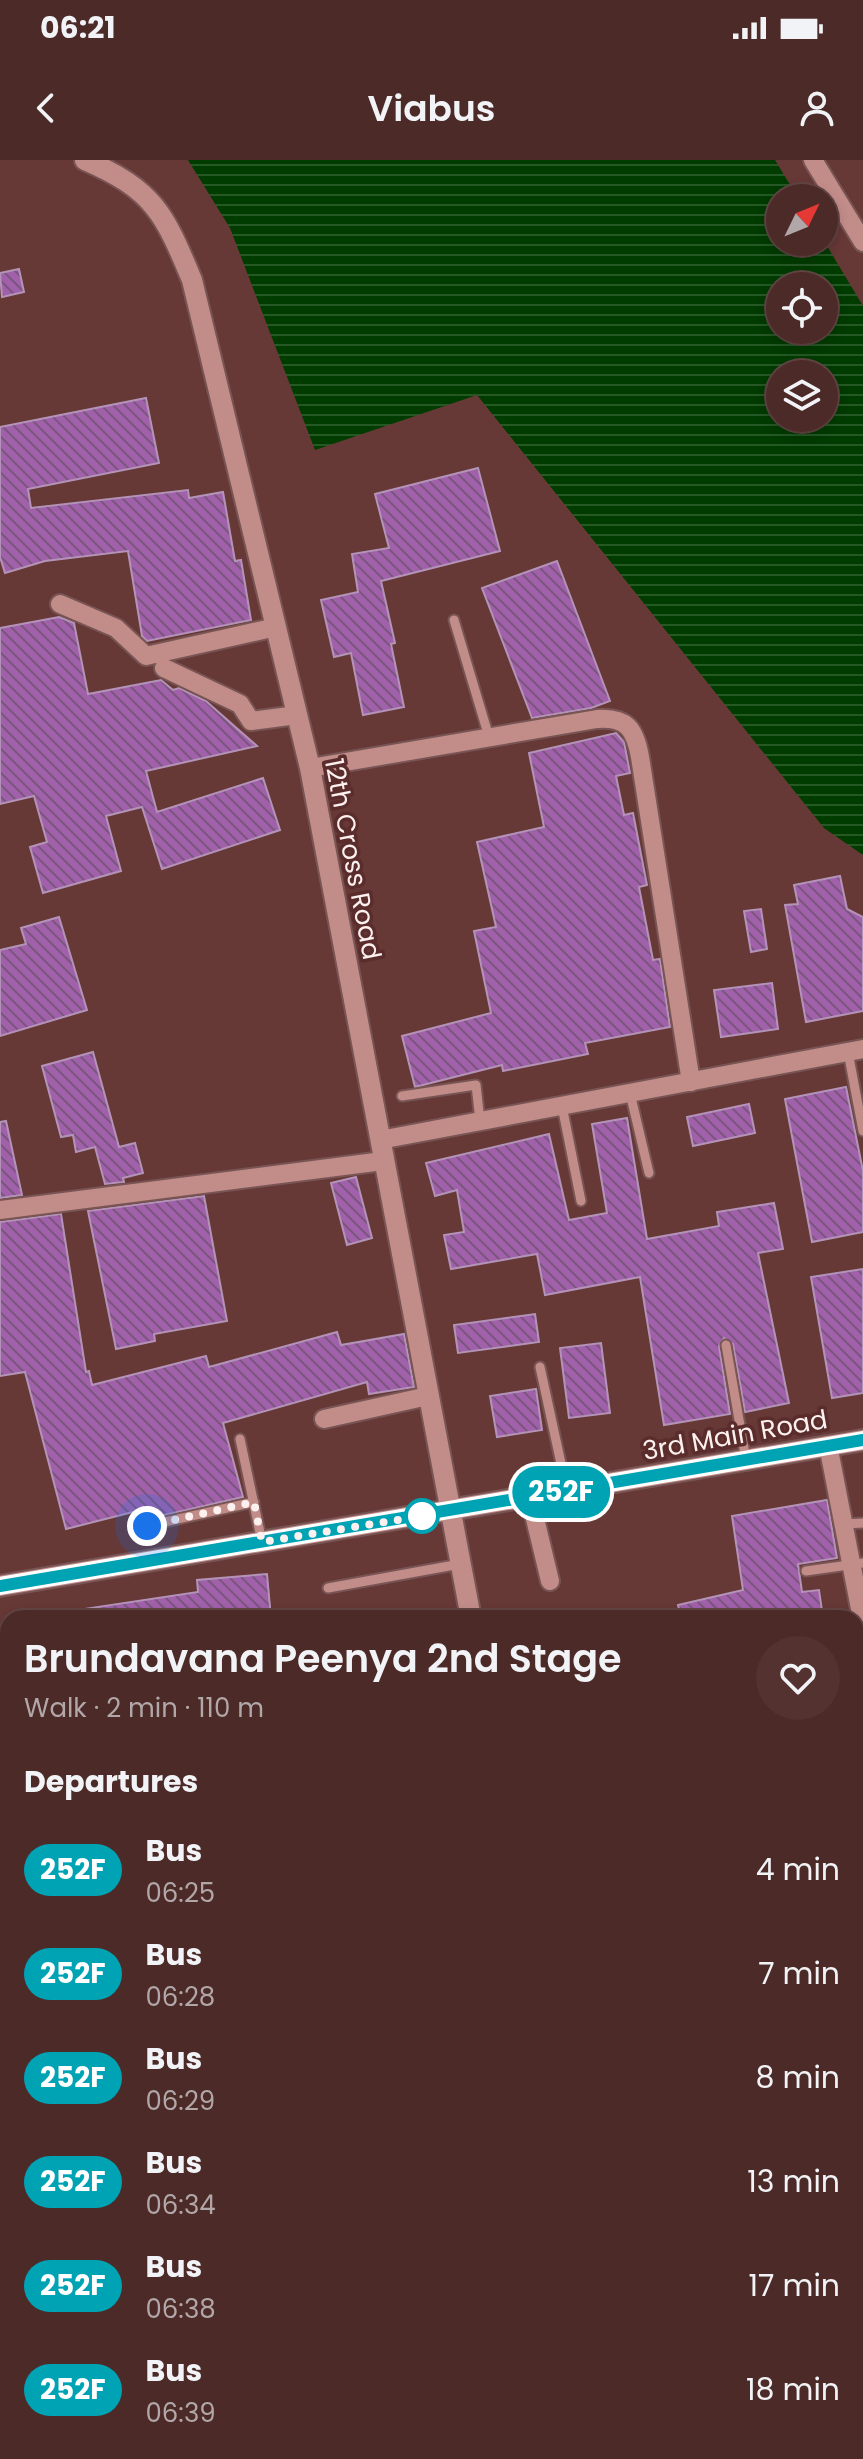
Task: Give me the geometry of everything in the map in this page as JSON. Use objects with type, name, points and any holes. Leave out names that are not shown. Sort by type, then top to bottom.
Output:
[{"type":"street","name":"12th Cross Road","points":[[85,160],[124,177],[152,202],[175,238],[192,280],[310,768],[469,1610]]},
{"type":"street","points":[[813,160],[863,242]]},
{"type":"street","points":[[60,604],[116,628],[146,656],[276,627]]},
{"type":"street","points":[[164,668],[240,704],[251,721],[297,715]]},
{"type":"street","points":[[310,768],[613,718],[627,723],[636,735],[691,1082]]},
{"type":"street","points":[[380,1140],[855,1051]]},
{"type":"street","points":[[0,1210],[383,1161]]},
{"type":"street","points":[[324,1419],[428,1396]]},
{"type":"street","name":"3rd Main Road","points":[[0,1586],[863,1440]]},
{"type":"street","points":[[828,1445],[844,1524],[857,1564],[862,1610]]},
{"type":"street","points":[[530,1498],[550,1581]]},
{"type":"lane","points":[[454,620],[489,737]]},
{"type":"lane","points":[[855,1051],[863,1131]]},
{"type":"lane","points":[[402,1096],[476,1085],[480,1121]]},
{"type":"lane","points":[[630,1093],[649,1173]]},
{"type":"lane","points":[[562,1106],[581,1201]]},
{"type":"lane","points":[[726,1345],[746,1460]]},
{"type":"lane","points":[[540,1367],[567,1491]]},
{"type":"lane","points":[[240,1439],[262,1542]]},
{"type":"lane","points":[[147,1526],[254,1502]]},
{"type":"lane","points":[[844,1524],[863,1523]]},
{"type":"lane","points":[[328,1588],[460,1564]]},
{"type":"lane","points":[[806,1571],[857,1564]]},
{"type":"shaded area","points":[[188,160],[775,160],[790,184],[766,184],[766,256],[833,256],[863,306],[863,855],[824,828],[477,395],[315,450],[230,228]]},
{"type":"building","points":[[19,269],[24,292],[2,297],[0,273]]},
{"type":"building","points":[[146,398],[159,463],[28,489],[31,508],[188,490],[189,498],[223,492],[235,561],[241,560],[251,620],[147,641],[142,636],[128,551],[45,561],[5,573],[0,557],[0,427]]},
{"type":"building","points":[[478,468],[500,551],[381,581],[395,643],[391,644],[404,707],[363,715],[351,653],[334,657],[321,600],[358,592],[352,554],[389,548],[375,494]]},
{"type":"building","points":[[557,561],[610,701],[591,708],[532,718],[482,588]]},
{"type":"building","points":[[59,617],[74,623],[88,694],[161,680],[173,690],[179,688],[206,701],[257,746],[146,771],[157,812],[263,778],[280,830],[162,869],[142,807],[106,816],[121,871],[43,893],[30,847],[47,842],[34,796],[0,804],[0,628]]},
{"type":"building","points":[[616,733],[624,742],[630,773],[616,776],[624,815],[633,813],[647,885],[639,887],[653,960],[660,959],[670,1027],[585,1043],[588,1054],[503,1071],[502,1065],[415,1087],[402,1036],[491,1013],[474,931],[496,927],[477,842],[544,827],[529,753]]},
{"type":"building","points":[[840,876],[847,909],[863,917],[863,1011],[806,1022],[785,905],[798,904],[794,885]]},
{"type":"building","points":[[761,909],[767,949],[751,952],[744,911]]},
{"type":"building","points":[[59,917],[87,1010],[0,1036],[0,950],[26,944],[21,928]]},
{"type":"building","points":[[772,983],[778,1029],[721,1037],[714,990]]},
{"type":"building","points":[[93,1052],[119,1147],[135,1143],[143,1173],[123,1178],[124,1182],[105,1184],[95,1147],[76,1152],[73,1135],[61,1137],[42,1066]]},
{"type":"building","points":[[846,1087],[863,1171],[863,1232],[812,1242],[785,1099]]},
{"type":"building","points":[[749,1104],[755,1133],[693,1146],[687,1117]]},
{"type":"building","points":[[627,1118],[647,1239],[719,1226],[717,1212],[774,1203],[783,1249],[758,1253],[789,1403],[745,1412],[733,1344],[724,1338],[719,1346],[730,1414],[664,1425],[640,1277],[545,1295],[537,1254],[451,1269],[444,1235],[464,1232],[457,1190],[435,1196],[426,1163],[549,1134],[569,1220],[607,1213],[592,1124]]},
{"type":"building","points":[[6,1121],[22,1195],[0,1198],[0,1122]]},
{"type":"building","points":[[356,1177],[372,1238],[347,1245],[331,1183]]},
{"type":"building","points":[[204,1196],[227,1321],[154,1334],[155,1341],[116,1349],[88,1211]]},
{"type":"building","points":[[61,1214],[86,1372],[89,1371],[92,1385],[206,1356],[209,1367],[337,1332],[341,1345],[404,1334],[414,1387],[369,1394],[367,1382],[223,1423],[243,1497],[143,1520],[141,1510],[66,1529],[25,1372],[0,1376],[0,1222]]},
{"type":"building","points":[[863,1269],[863,1393],[832,1398],[811,1277]]},
{"type":"building","points":[[535,1314],[539,1342],[458,1353],[454,1325]]},
{"type":"building","points":[[601,1343],[610,1413],[569,1418],[560,1348]]},
{"type":"building","points":[[536,1389],[542,1430],[497,1437],[490,1396]]},
{"type":"building","points":[[827,1500],[837,1558],[798,1564],[802,1592],[819,1590],[822,1610],[679,1610],[678,1605],[743,1590],[732,1516]]},
{"type":"building","points":[[267,1574],[270,1610],[84,1610],[198,1592],[197,1580]]},
{"type":"bus line","name":"252F","points":[[0,1586],[863,1440]]},
{"type":"route","points":[[147,1526],[254,1502],[262,1542],[422,1516]]}]
